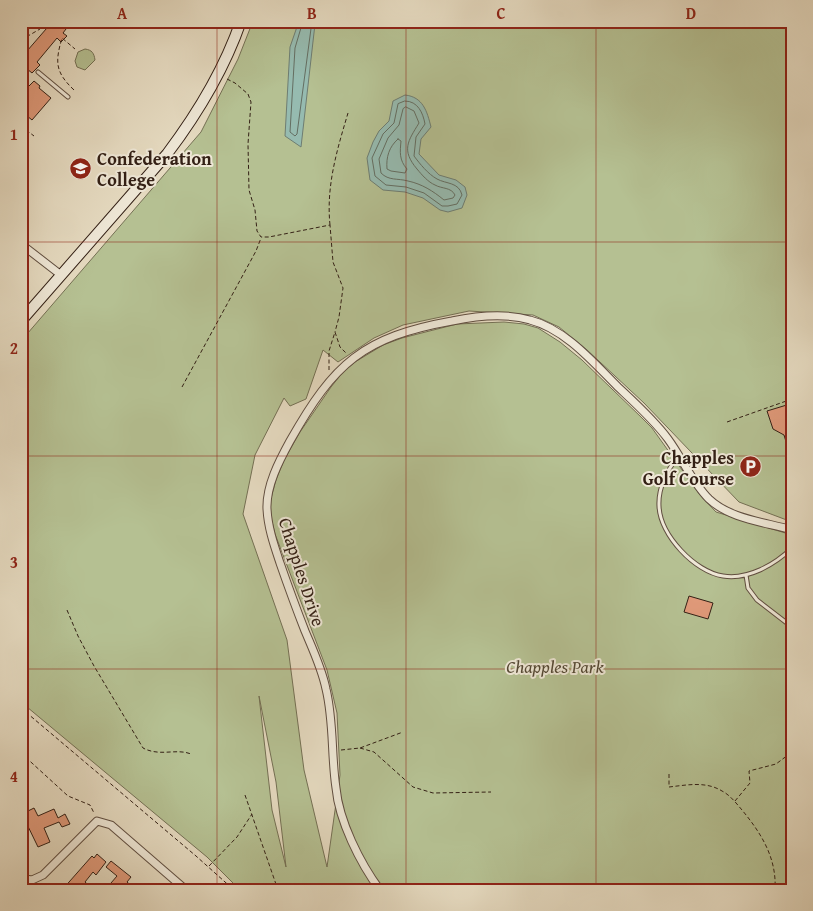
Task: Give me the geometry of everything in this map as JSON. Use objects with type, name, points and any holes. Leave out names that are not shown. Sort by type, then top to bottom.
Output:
[{"type":"street","points":[[21,321],[166,154],[198,111],[218,74],[240,21]]},
{"type":"street","points":[[21,244],[61,275]]},
{"type":"street","name":"Chapples Drive","points":[[380,890],[362,859],[342,815],[336,792],[331,716],[326,688],[274,544],[268,521],[267,505],[274,474],[286,448],[312,404],[331,378],[351,359],[366,348],[392,336],[446,322],[483,317],[508,317],[543,324],[556,332],[596,365],[648,416],[668,440],[709,499],[733,514],[792,530]]},
{"type":"street","points":[[21,872],[25,879],[32,880],[44,875],[97,821],[111,825],[183,889]]},
{"type":"lane","points":[[38,72],[68,97]]},
{"type":"lane","points":[[678,456],[670,466],[665,478],[659,507],[670,536],[683,553],[706,572],[723,576],[746,575],[765,568],[780,559],[792,548]]},
{"type":"lane","points":[[746,575],[748,588],[757,600],[792,627]]},
{"type":"path","points":[[21,40],[40,29]]},
{"type":"path","points":[[74,90],[65,82],[59,72],[56,60],[62,38],[75,49]]},
{"type":"path","points":[[218,74],[235,83],[248,94],[251,102],[248,144],[249,190],[255,210],[257,231],[261,237]]},
{"type":"path","points":[[331,378],[328,361],[329,351],[339,317],[342,288],[333,262],[329,210],[332,172],[348,113]]},
{"type":"path","points":[[21,126],[34,136]]},
{"type":"path","points":[[261,237],[270,237],[320,226],[330,226]]},
{"type":"path","points":[[182,388],[256,251],[261,237]]},
{"type":"path","points":[[335,332],[340,347],[351,359]]},
{"type":"path","points":[[728,422],[792,399]]},
{"type":"path","points":[[67,610],[94,666],[143,748],[156,752],[172,753],[184,751],[191,754]]},
{"type":"path","points":[[21,708],[234,890]]},
{"type":"path","points":[[333,751],[360,748],[404,732]]},
{"type":"path","points":[[360,748],[374,752],[413,787],[433,793],[491,792]]},
{"type":"path","points":[[734,801],[750,783],[749,771],[776,764],[792,752]]},
{"type":"path","points":[[21,753],[68,796],[90,804],[97,821]]},
{"type":"path","points":[[668,774],[669,787],[702,784],[722,791],[734,801],[754,825],[769,852],[776,876],[775,890]]},
{"type":"path","points":[[245,794],[278,890]]},
{"type":"path","points":[[209,867],[237,837],[252,814]]},
{"type":"green space","name":"Chapples Park","points":[[253,21],[792,21],[792,522],[739,502],[644,403],[586,349],[559,327],[533,315],[469,311],[403,325],[374,338],[338,362],[323,350],[306,399],[290,406],[284,398],[255,455],[243,514],[287,640],[304,770],[327,867],[340,775],[337,713],[327,670],[275,534],[270,513],[270,502],[284,460],[300,432],[343,372],[355,362],[383,345],[402,338],[457,324],[504,322],[524,324],[538,328],[560,342],[582,360],[652,428],[700,495],[716,512],[792,535],[792,890],[240,890],[207,857],[21,702],[21,341],[201,132],[238,59]],"holes":[[[259,696],[276,782],[286,867],[272,810]]]},
{"type":"green space","points":[[85,49],[92,52],[95,60],[85,70],[77,67],[75,61],[78,52]]},
{"type":"water","points":[[299,21],[325,21],[315,24],[301,147],[285,136],[290,47]]},
{"type":"water","points":[[405,95],[411,96],[420,102],[426,110],[431,127],[421,139],[419,154],[439,175],[456,180],[465,187],[467,195],[462,208],[448,212],[440,210],[423,198],[405,192],[383,190],[370,180],[367,158],[373,142],[379,131],[389,121],[393,101]]},
{"type":"building","points":[[53,21],[72,21],[63,33],[67,36],[61,42],[57,38],[37,62],[40,65],[32,73],[21,64],[21,46],[27,51]]},
{"type":"building","points":[[21,81],[28,87],[34,81],[51,98],[32,120],[21,111]]},
{"type":"building","points":[[790,404],[792,412],[792,454],[790,455],[784,435],[773,429],[767,411]]},
{"type":"building","points":[[689,596],[713,603],[708,619],[684,612]]},
{"type":"building","points":[[34,808],[38,816],[54,809],[58,818],[65,814],[70,824],[62,827],[59,822],[44,828],[50,842],[38,847],[22,814]]},
{"type":"building","points":[[97,854],[106,862],[96,875],[93,872],[85,882],[94,890],[62,890],[92,856],[94,858]]},
{"type":"building","points":[[111,861],[131,877],[127,882],[136,890],[105,890],[117,876],[106,867]]},
{"type":"place","name":"Confederation College","points":[[81,168]]},
{"type":"place","name":"Chapples Golf Course","points":[[750,467]]}]
